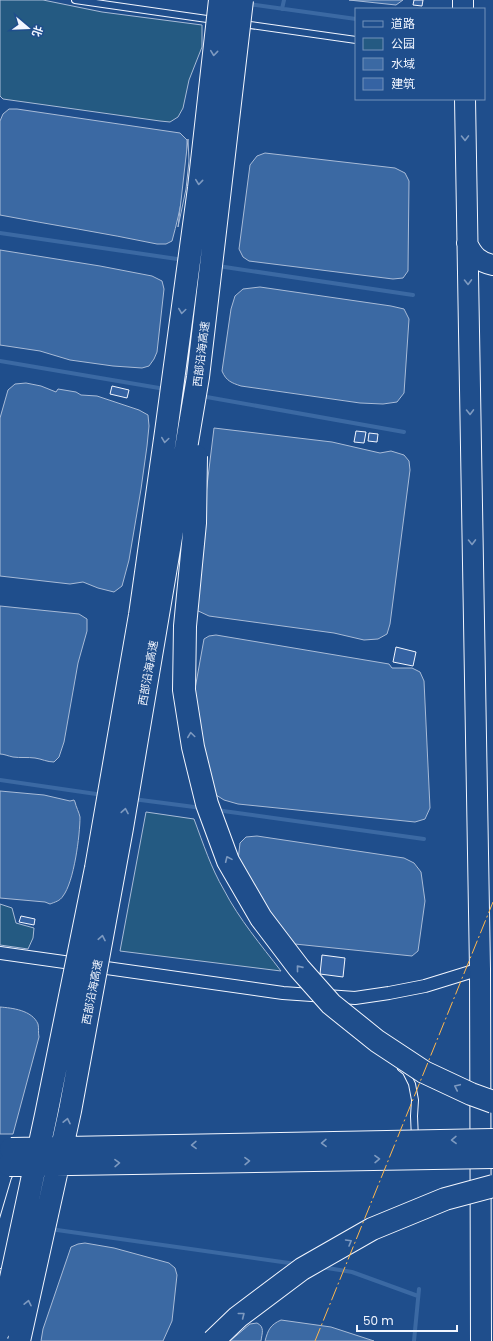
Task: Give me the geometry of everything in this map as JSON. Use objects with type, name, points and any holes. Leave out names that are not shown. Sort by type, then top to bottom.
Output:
[{"type":"highway","name":"西部沿海高速","points":[[0,1329],[96,868],[140,615],[199,188],[220,0]]},
{"type":"highway","name":"西部沿海高速","points":[[19,1341],[70,1110],[116,859],[198,376],[242,0]]},
{"type":"highway","points":[[465,100],[480,969],[481,1341]]},
{"type":"highway","points":[[467,243],[471,252],[477,259],[493,265]]},
{"type":"highway","points":[[198,376],[195,523],[186,626],[184,690],[193,747],[207,804],[228,861],[261,918],[299,968],[331,1004],[376,1041],[424,1072],[470,1094],[493,1102]]},
{"type":"highway","points":[[0,1149],[493,1140]]},
{"type":"highway","points":[[0,1165],[493,1158]]},
{"type":"highway","points":[[0,1257],[22,1183],[27,1172],[35,1166]]},
{"type":"highway","points":[[213,1341],[238,1316],[302,1269],[372,1229],[445,1199],[493,1186]]},
{"type":"street","points":[[0,953],[283,993],[355,998],[425,986],[480,969]]},
{"type":"lane","points":[[75,0],[228,22]]},
{"type":"lane","points":[[235,23],[355,40]]},
{"type":"lane","points":[[314,995],[396,1061],[406,1072],[412,1084],[415,1100],[414,1116],[416,1145]]},
{"type":"lane","points":[[416,1152],[416,1159]]},
{"type":"green space","points":[[0,0],[43,0],[102,12],[202,25],[202,47],[189,80],[183,108],[178,117],[170,122],[160,121],[3,99],[0,96]]},
{"type":"green space","points":[[146,812],[194,819],[219,882],[236,911],[281,971],[120,951]]},
{"type":"green space","points":[[0,904],[12,908],[16,923],[34,928],[33,938],[28,949],[0,945]]},
{"type":"water","points":[[349,0],[403,0],[396,5]]},
{"type":"water","points":[[9,109],[180,133],[187,140],[187,153],[181,204],[172,241],[166,244],[157,244],[0,215],[0,121],[3,114]]},
{"type":"water","points":[[265,153],[395,168],[405,173],[409,181],[408,271],[403,278],[393,279],[249,261],[243,257],[239,249],[250,165],[257,156]]},
{"type":"water","points":[[0,250],[100,266],[152,276],[162,281],[164,289],[157,352],[149,366],[142,368],[113,366],[70,360],[40,351],[0,345]]},
{"type":"water","points":[[260,287],[404,309],[409,319],[404,393],[397,402],[383,404],[360,403],[241,386],[232,383],[227,379],[222,371],[231,309],[235,296],[243,289]]},
{"type":"water","points":[[26,383],[41,386],[56,392],[58,389],[76,392],[81,395],[97,396],[139,410],[148,415],[149,426],[147,446],[129,560],[122,586],[114,592],[83,582],[70,584],[0,576],[0,418],[8,390],[15,384]]},
{"type":"water","points":[[214,428],[332,442],[380,453],[391,451],[404,455],[409,461],[410,470],[390,624],[387,634],[378,639],[364,640],[334,633],[209,616],[194,609],[196,576]]},
{"type":"water","points":[[0,606],[79,614],[87,619],[87,631],[78,663],[64,742],[59,757],[54,762],[0,754]]},
{"type":"water","points":[[216,635],[389,664],[392,668],[412,668],[420,672],[424,681],[430,808],[425,819],[415,822],[238,804],[224,800],[213,793],[193,700],[204,639],[209,636]]},
{"type":"water","points":[[0,791],[44,795],[70,801],[74,800],[80,817],[76,858],[67,889],[62,898],[57,901],[50,904],[45,902],[0,898]]},
{"type":"water","points":[[257,836],[404,858],[414,863],[421,872],[425,901],[418,951],[412,956],[285,943],[237,869],[240,843],[246,837]]},
{"type":"water","points":[[0,1007],[16,1009],[27,1013],[35,1019],[38,1024],[39,1037],[13,1134],[0,1134]]},
{"type":"water","points":[[85,1243],[114,1248],[169,1263],[175,1268],[177,1275],[172,1321],[163,1341],[41,1341],[43,1329],[71,1247]]},
{"type":"water","points":[[281,1320],[331,1327],[374,1341],[265,1341],[270,1328]]},
{"type":"water","points":[[257,1323],[262,1328],[261,1341],[230,1341],[250,1324]]},
{"type":"pier","points":[[188,139],[189,161],[186,189],[178,227]]},
{"type":"building","points":[[414,0],[423,0],[422,6],[413,5]]},
{"type":"building","points":[[112,386],[129,390],[127,398],[110,394]]},
{"type":"building","points":[[356,431],[366,432],[364,443],[354,442]]},
{"type":"building","points":[[369,433],[378,434],[377,442],[368,441]]},
{"type":"building","points":[[396,647],[416,652],[413,666],[393,662]]},
{"type":"building","points":[[21,916],[35,919],[34,925],[19,922]]},
{"type":"building","points":[[322,955],[345,958],[343,977],[320,974]]},
{"type":"waterway","points":[[282,9],[284,0]]},
{"type":"waterway","points":[[248,4],[355,19]]},
{"type":"waterway","points":[[0,233],[184,260]]},
{"type":"waterway","points":[[218,266],[413,295]]},
{"type":"waterway","points":[[0,361],[165,389]]},
{"type":"waterway","points":[[201,396],[404,432]]},
{"type":"waterway","points":[[0,780],[103,795]]},
{"type":"waterway","points":[[133,799],[202,808]]},
{"type":"waterway","points":[[216,810],[424,839]]},
{"type":"waterway","points":[[50,1229],[296,1264]]},
{"type":"waterway","points":[[321,1267],[352,1272],[418,1296]]},
{"type":"waterway","points":[[414,1341],[419,1289]]},
{"type":"power","points":[[315,1341],[493,902]]}]
